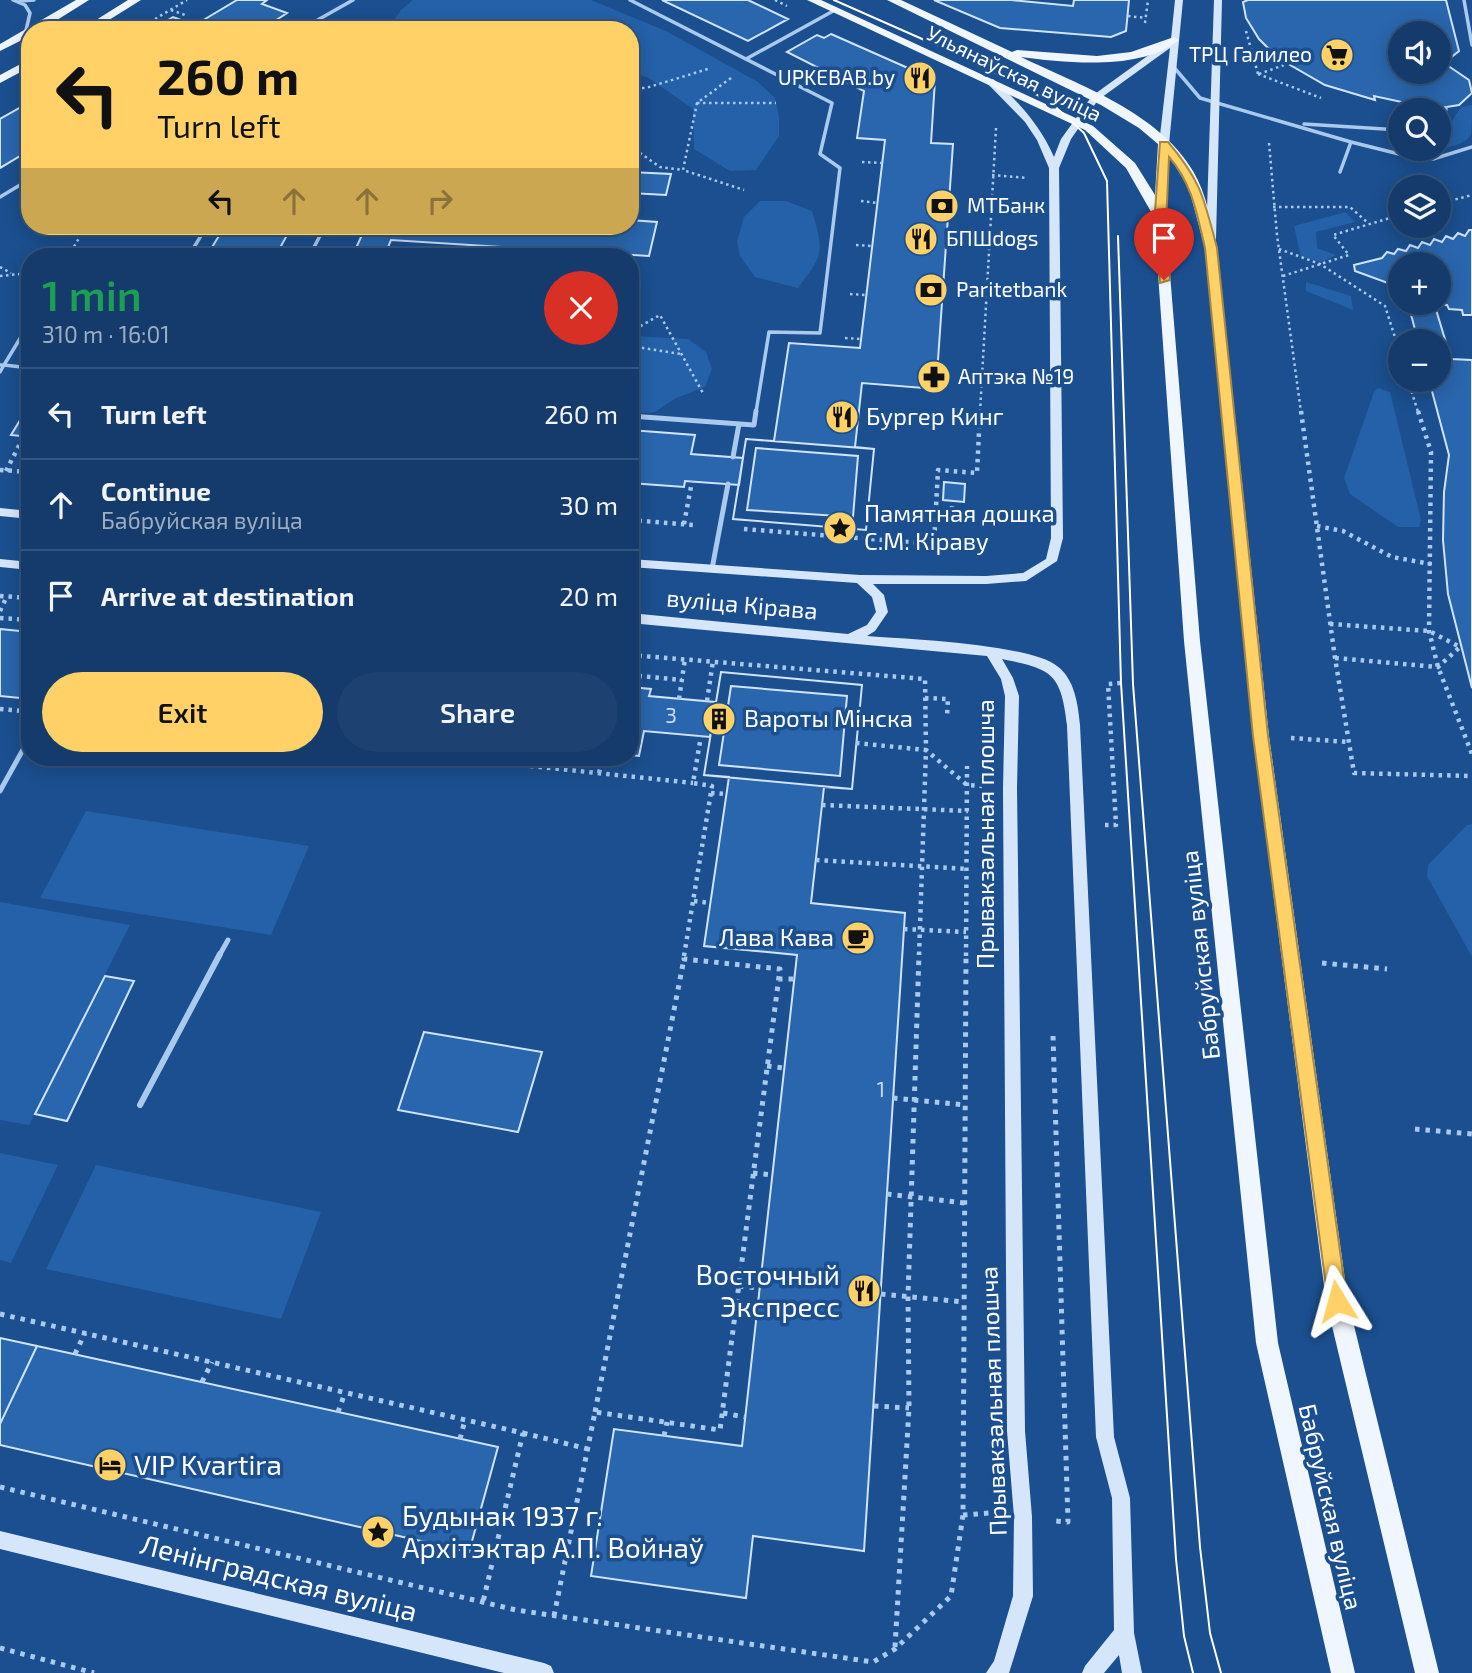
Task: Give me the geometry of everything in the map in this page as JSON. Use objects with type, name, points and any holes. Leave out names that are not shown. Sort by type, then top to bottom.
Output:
[{"type":"main road","points":[[48,21],[84,0]]},
{"type":"main road","points":[[100,21],[136,0]]},
{"type":"main road","name":"Ульянаўская вуліца","points":[[812,0],[1078,122],[1116,148],[1138,172],[1152,198],[1160,225]]},
{"type":"main road","name":"Ульянаўская вуліца","points":[[892,0],[1096,98],[1164,144]]},
{"type":"main road","points":[[0,48],[21,36]]},
{"type":"main road","points":[[1002,51],[1103,61],[1143,54],[1174,40]]},
{"type":"main road","points":[[0,80],[21,67]]},
{"type":"main road","points":[[1160,225],[1164,144]]},
{"type":"main road","points":[[1164,144],[1186,170],[1196,190],[1211,248],[1261,736],[1289,961],[1337,1301],[1427,1673]]},
{"type":"main road","name":"Бабруйская вуліца","points":[[1160,225],[1192,641],[1267,1343],[1343,1673]]},
{"type":"street","points":[[1164,144],[1179,0]]},
{"type":"street","points":[[1211,248],[1218,0]]},
{"type":"street","points":[[1054,168],[1066,139],[1096,98],[1174,40]]},
{"type":"street","points":[[990,81],[1024,112],[1042,136],[1054,168]]},
{"type":"street","name":"вуліца Кірава","points":[[639,564],[860,579],[957,579],[1026,577],[1051,561],[1057,538],[1054,168]]},
{"type":"street","points":[[0,512],[21,513]]},
{"type":"street","points":[[0,563],[21,565]]},
{"type":"street","name":"вуліца Кірава","points":[[850,639],[871,628],[882,612],[878,595],[860,579]]},
{"type":"street","name":"вуліца Кірава","points":[[639,619],[991,652]]},
{"type":"street","points":[[991,652],[1049,666],[1066,686],[1073,713],[1098,1329],[1105,1437],[1121,1498],[1124,1633],[1132,1673]]},
{"type":"street","name":"Прывакзальная плошча","points":[[991,652],[1007,678],[1012,696],[1016,1431],[1023,1517],[1023,1596],[1002,1667],[996,1673]]},
{"type":"street","name":"Ленінградская вуліца","points":[[0,1540],[544,1673]]},
{"type":"street","points":[[1092,1673],[1124,1633]]},
{"type":"lane","points":[[15,1],[34,0]]},
{"type":"lane","points":[[316,21],[353,0]]},
{"type":"lane","points":[[629,0],[832,103],[820,154],[840,168],[820,332],[769,332],[754,425],[639,417]]},
{"type":"lane","points":[[1464,0],[1472,45]]},
{"type":"lane","points":[[15,1],[25,5],[30,13],[30,21]]},
{"type":"lane","points":[[746,59],[835,10]]},
{"type":"lane","points":[[1172,65],[1200,98],[1294,123],[1351,142],[1407,156],[1433,159],[1472,147]]},
{"type":"lane","points":[[1294,123],[1388,130]]},
{"type":"lane","points":[[1339,172],[1351,142]]},
{"type":"lane","points":[[0,197],[21,184]]},
{"type":"lane","points":[[0,372],[21,336]]},
{"type":"lane","points":[[2,365],[21,367]]},
{"type":"lane","points":[[733,457],[739,424]]},
{"type":"lane","points":[[712,569],[728,484]]},
{"type":"lane","points":[[0,790],[21,753]]},
{"type":"lane","points":[[139,1105],[228,940]]},
{"type":"path","points":[[152,21],[187,0]]},
{"type":"path","points":[[775,0],[817,19]]},
{"type":"path","points":[[170,10],[188,16],[184,19]]},
{"type":"path","points":[[1128,16],[1146,18]]},
{"type":"path","points":[[1253,50],[1258,74],[1287,64]]},
{"type":"path","points":[[639,88],[746,59]]},
{"type":"path","points":[[684,170],[697,103],[733,77],[746,59]]},
{"type":"path","points":[[639,521],[934,544],[938,470],[977,473],[996,127]]},
{"type":"path","points":[[1268,139],[1273,207],[1330,624],[1354,773],[1472,776]]},
{"type":"path","points":[[639,152],[660,167],[684,170],[744,190]]},
{"type":"path","points":[[857,161],[882,163]]},
{"type":"path","points":[[1451,201],[1472,195]]},
{"type":"path","points":[[1273,207],[1350,206],[1369,223]]},
{"type":"path","points":[[1283,276],[1349,255],[1333,235],[1388,218]]},
{"type":"path","points":[[1279,250],[1320,264],[1385,306],[1392,329]]},
{"type":"path","points":[[0,267],[11,273]]},
{"type":"path","points":[[0,276],[21,273]]},
{"type":"path","points":[[639,327],[660,315],[718,423]]},
{"type":"path","points":[[639,348],[682,355]]},
{"type":"path","points":[[1412,392],[1431,452],[1429,631],[1438,667],[1472,754]]},
{"type":"path","points":[[21,441],[3,470],[21,471]]},
{"type":"path","points":[[684,524],[692,481]]},
{"type":"path","points":[[936,517],[952,518],[952,501]]},
{"type":"path","points":[[1317,526],[1343,531],[1392,557],[1431,564]]},
{"type":"path","points":[[0,596],[21,597]]},
{"type":"path","points":[[0,611],[7,596]]},
{"type":"path","points":[[0,618],[21,619]]},
{"type":"path","points":[[1330,624],[1429,631],[1460,647],[1438,667],[1335,658]]},
{"type":"path","points":[[639,656],[925,679],[925,809],[908,1297],[909,1408],[895,1649]]},
{"type":"path","points":[[679,699],[685,659]]},
{"type":"path","points":[[707,701],[713,661]]},
{"type":"path","points":[[639,676],[682,680]]},
{"type":"path","points":[[1116,825],[1108,684],[1121,683]]},
{"type":"path","points":[[925,698],[948,699],[947,716]]},
{"type":"path","points":[[0,709],[21,711]]},
{"type":"path","points":[[693,783],[701,736]]},
{"type":"path","points":[[1261,736],[1349,742]]},
{"type":"path","points":[[856,743],[926,750],[967,785]]},
{"type":"path","points":[[542,766],[712,786],[684,958],[554,1616]]},
{"type":"path","points":[[599,773],[601,766]]},
{"type":"path","points":[[0,1487],[483,1602],[554,1616],[873,1662],[895,1649],[951,1597],[963,1515],[967,766]]},
{"type":"path","points":[[711,793],[727,794]]},
{"type":"path","points":[[822,805],[968,811]]},
{"type":"path","points":[[816,860],[967,869]]},
{"type":"path","points":[[694,901],[710,903]]},
{"type":"path","points":[[905,929],[966,932]]},
{"type":"path","points":[[595,1412],[720,1430],[780,969],[684,958]]},
{"type":"path","points":[[1289,961],[1387,968]]},
{"type":"path","points":[[778,979],[794,979]]},
{"type":"path","points":[[767,1066],[784,1068]]},
{"type":"path","points":[[893,1098],[965,1105]]},
{"type":"path","points":[[1415,1129],[1472,1134]]},
{"type":"path","points":[[753,1173],[772,1175]]},
{"type":"path","points":[[887,1194],[965,1203]]},
{"type":"path","points":[[739,1286],[759,1288]]},
{"type":"path","points":[[881,1294],[964,1302]]},
{"type":"path","points":[[0,1314],[588,1449]]},
{"type":"path","points":[[75,1354],[85,1333]]},
{"type":"path","points":[[202,1382],[212,1362]]},
{"type":"path","points":[[338,1412],[345,1393]]},
{"type":"path","points":[[874,1406],[909,1408]]},
{"type":"path","points":[[723,1413],[745,1417]]},
{"type":"path","points":[[460,1439],[466,1420]]},
{"type":"path","points":[[664,1436],[667,1422]]},
{"type":"path","points":[[483,1602],[523,1433]]},
{"type":"path","points":[[0,1648],[94,1673]]},
{"type":"shaded area","points":[[413,0],[591,0],[668,32],[758,82],[775,98],[779,136],[756,170],[730,171],[694,149],[693,109],[647,77],[639,76],[639,21],[393,21]]},
{"type":"shaded area","points":[[1472,105],[1471,134],[1460,144],[1451,147],[1451,123],[1461,107]]},
{"type":"shaded area","points":[[760,201],[786,201],[812,211],[819,236],[819,252],[813,267],[798,288],[755,277],[740,256],[737,241],[744,217]]},
{"type":"shaded area","points":[[1345,212],[1355,222],[1316,232],[1317,248],[1336,255],[1322,262],[1301,257],[1294,226]]},
{"type":"shaded area","points":[[1306,282],[1351,296],[1353,310],[1306,291]]},
{"type":"shaded area","points":[[639,336],[688,339],[706,352],[712,369],[705,387],[676,398],[655,412],[639,413]]},
{"type":"shaded area","points":[[1378,388],[1390,392],[1421,520],[1419,527],[1398,527],[1350,494],[1344,478],[1374,392]]},
{"type":"shaded area","points":[[86,811],[309,846],[271,935],[40,898]]},
{"type":"shaded area","points":[[1472,824],[1472,957],[1427,876],[1428,865],[1467,825]]},
{"type":"shaded area","points":[[0,902],[130,925],[29,1125],[0,1120]]},
{"type":"shaded area","points":[[0,1153],[58,1165],[11,1263],[0,1260]]},
{"type":"shaded area","points":[[96,1165],[321,1212],[281,1319],[46,1269]]},
{"type":"building","points":[[237,0],[267,0],[262,4],[287,13],[275,21],[202,21]]},
{"type":"building","points":[[662,0],[748,0],[788,19],[748,41]]},
{"type":"building","points":[[934,0],[1011,0],[1073,6],[1074,0],[1129,0],[1126,31],[1111,37],[1000,28]]},
{"type":"building","name":"ТРЦ Галилео","points":[[1248,0],[1446,0],[1459,51],[1451,57],[1451,21],[1388,21],[1388,84],[1451,84],[1451,68],[1469,80],[1472,93],[1459,105],[1451,106],[1451,98],[1388,99],[1374,96],[1375,100],[1325,85],[1278,58],[1259,39],[1246,18],[1243,2]]},
{"type":"building","points":[[173,17],[184,21],[167,21]]},
{"type":"building","points":[[831,34],[935,80],[931,143],[953,144],[936,389],[862,383],[855,447],[874,449],[866,530],[733,519],[746,439],[774,441],[789,343],[860,348],[885,140],[857,138],[864,91],[787,52],[817,35],[824,38]]},
{"type":"building","points":[[21,107],[21,155],[0,168],[0,119]]},
{"type":"building","points":[[639,172],[671,174],[666,195],[639,194]]},
{"type":"building","points":[[639,221],[657,222],[649,256],[639,255],[639,248],[520,248],[391,240],[388,248],[356,248],[362,235],[639,235]]},
{"type":"building","points":[[1472,230],[1472,315],[1463,315],[1462,310],[1451,309],[1451,252],[1396,252],[1398,249],[1406,251],[1410,245],[1418,248],[1422,242],[1430,245],[1434,239],[1442,242],[1445,238],[1453,239],[1458,233],[1465,236]]},
{"type":"building","points":[[219,235],[287,235],[280,248],[212,248]]},
{"type":"building","points":[[1387,252],[1388,283],[1355,271],[1354,265],[1382,258]]},
{"type":"building","points":[[1411,315],[1438,315],[1442,329],[1415,329]]},
{"type":"building","points":[[1451,359],[1472,360],[1472,688],[1448,594],[1443,540],[1444,492],[1449,455],[1432,392],[1451,392]]},
{"type":"building","points":[[21,419],[21,436],[11,435]]},
{"type":"building","points":[[639,431],[695,435],[691,454],[743,458],[739,485],[685,481],[684,487],[639,484]]},
{"type":"building","points":[[746,439],[874,449],[866,530],[733,519]],"holes":[[[756,448],[858,456],[853,517],[747,510]]]},
{"type":"building","points":[[944,482],[965,484],[964,502],[943,500]]},
{"type":"building","points":[[0,629],[21,631],[21,698],[0,696]]},
{"type":"building","name":"Вароты Мінска","points":[[721,672],[862,685],[852,789],[704,775]],"holes":[[[731,686],[847,696],[840,776],[719,765]]]},
{"type":"building","points":[[721,672],[862,685],[852,789],[824,787],[811,903],[905,913],[864,1551],[753,1536],[746,1598],[591,1576],[614,1429],[742,1446],[797,955],[704,946],[729,777],[704,775]]},
{"type":"building","points":[[639,688],[651,689],[649,696],[715,702],[710,737],[644,731],[639,756]]},
{"type":"building","points":[[105,976],[134,981],[67,1121],[35,1114]]},
{"type":"building","points":[[424,1032],[542,1052],[518,1132],[398,1110]]},
{"type":"building","points":[[0,1338],[37,1346],[0,1424]]},
{"type":"building","points":[[37,1346],[498,1447],[469,1552],[0,1445],[0,1424]]},
{"type":"tram line","points":[[834,0],[972,61],[1049,101],[1084,133],[1107,181],[1121,683],[1176,1559],[1184,1636],[1193,1673]]},
{"type":"tram line","points":[[1118,236],[1133,684],[1200,1547],[1210,1633],[1221,1673]]},
{"type":"place","name":"ТРЦ Галилео","points":[[1337,55]]},
{"type":"place","name":"UPKEBAB.by","points":[[920,78]]},
{"type":"place","name":"МТБанк","points":[[942,206]]},
{"type":"place","name":"БПШdogs","points":[[921,239]]},
{"type":"place","name":"Paritetbank","points":[[931,290]]},
{"type":"place","name":"Аптэка №19","points":[[934,377]]},
{"type":"place","name":"Бургер Кинг","points":[[842,417]]},
{"type":"place","name":"Памятная дошка С.М. Кіраву","points":[[840,528]]},
{"type":"place","name":"Вароты Мінска","points":[[719,719]]},
{"type":"place","name":"Лава Кава","points":[[858,938]]},
{"type":"place","name":"Восточный Экспресс","points":[[864,1291]]},
{"type":"place","name":"VIP Kvartira","points":[[110,1465]]},
{"type":"place","name":"Будынак 1937 г. Архітэктар А.П. Войнаў","points":[[378,1532]]},
{"type":"route","points":[[1164,280],[1160,225],[1164,144],[1186,170],[1196,190],[1211,248],[1261,736],[1289,961],[1337,1301]]}]
